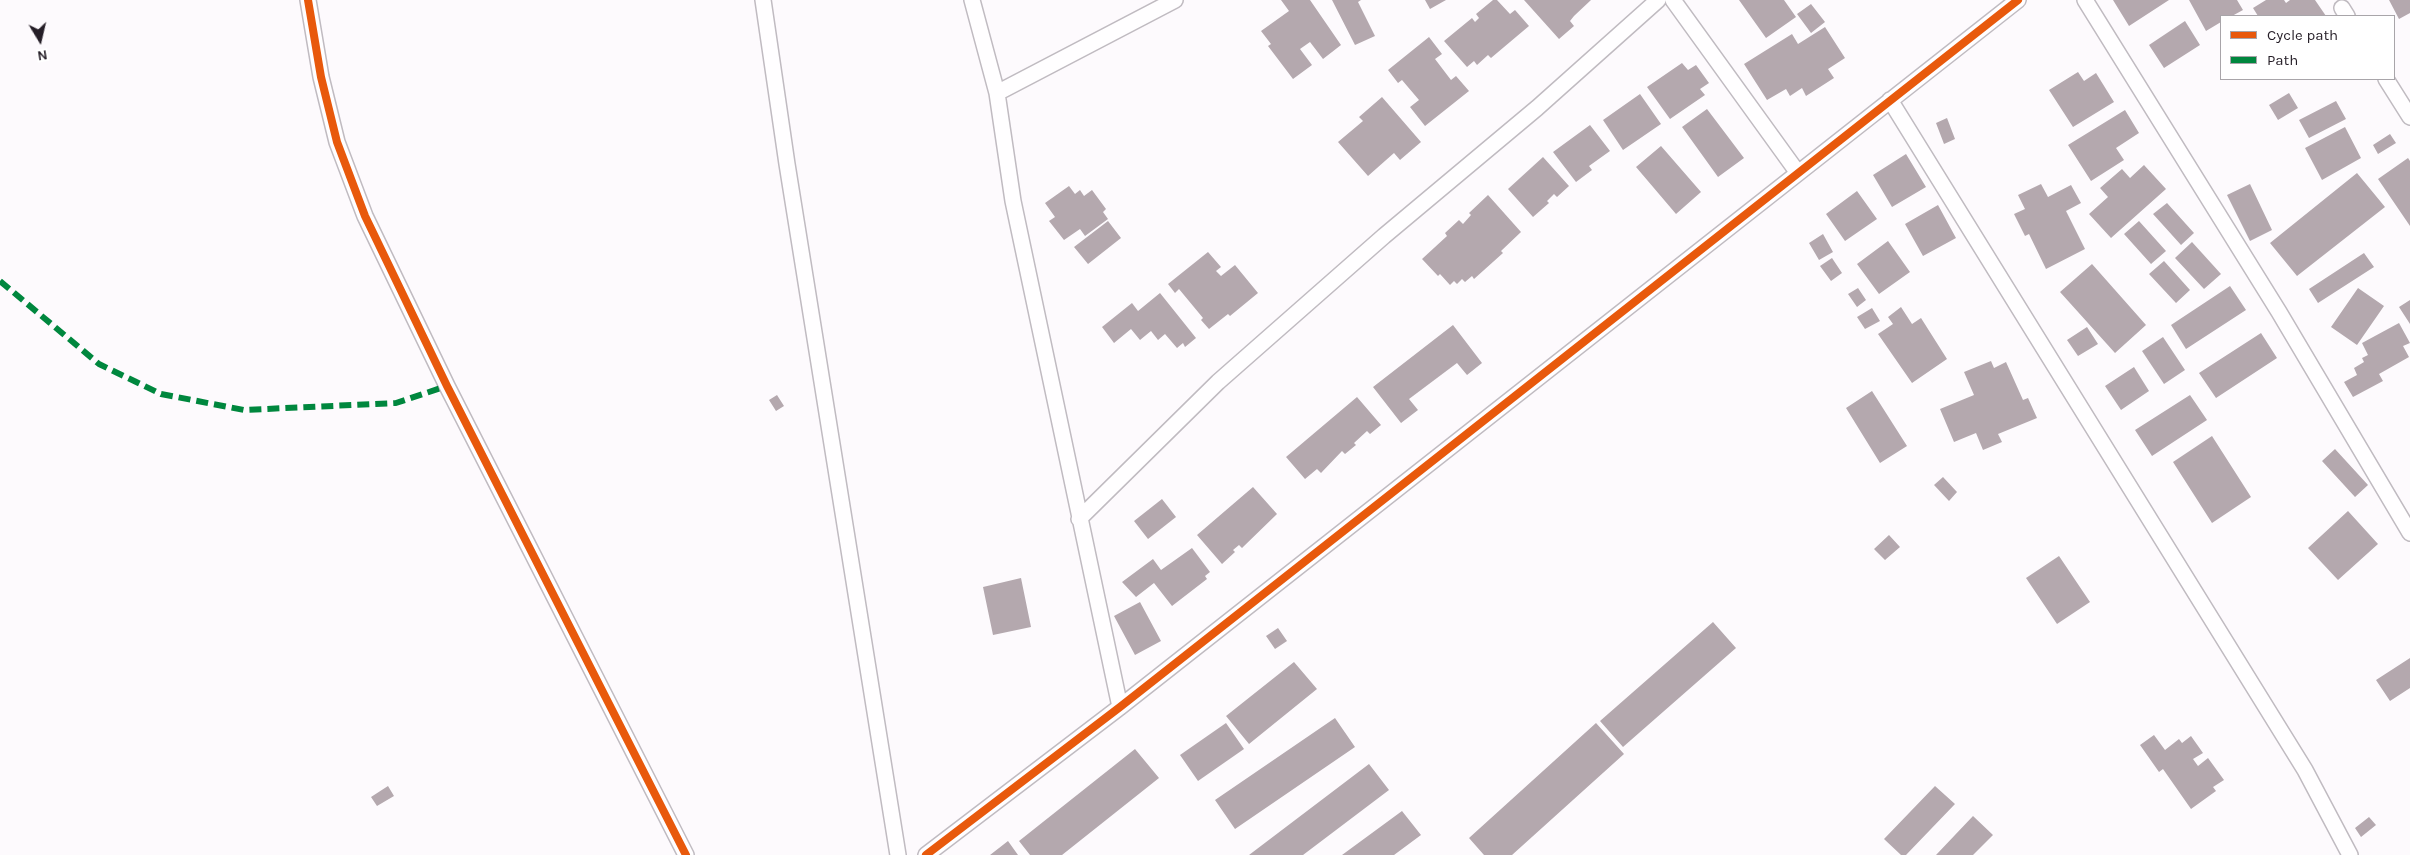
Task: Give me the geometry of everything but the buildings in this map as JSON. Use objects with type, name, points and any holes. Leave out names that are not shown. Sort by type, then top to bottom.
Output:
[{"type":"street","points":[[308,0],[321,77],[337,142],[365,216],[447,386],[686,855]]},
{"type":"street","points":[[763,0],[786,164],[898,855]]},
{"type":"street","points":[[972,0],[997,93],[1013,201],[1120,707]]},
{"type":"street","points":[[997,93],[1175,0]]},
{"type":"street","points":[[1079,519],[1218,382],[1384,236],[1537,108],[1658,0]]},
{"type":"street","points":[[1673,0],[1798,173]]},
{"type":"street","points":[[926,855],[1120,707],[2018,0]]},
{"type":"street","points":[[2085,0],[2284,321],[2410,533]]},
{"type":"street","points":[[2387,80],[2410,117]]},
{"type":"street","points":[[1890,100],[2305,770],[2350,855]]},
{"type":"marked path","points":[[0,281],[99,364],[161,394],[244,410],[396,403],[447,386]]},
{"type":"cycle path","points":[[308,0],[321,77],[337,142],[365,216],[447,386],[686,855]]},
{"type":"cycle path","points":[[926,855],[1120,707],[2018,0]]}]
